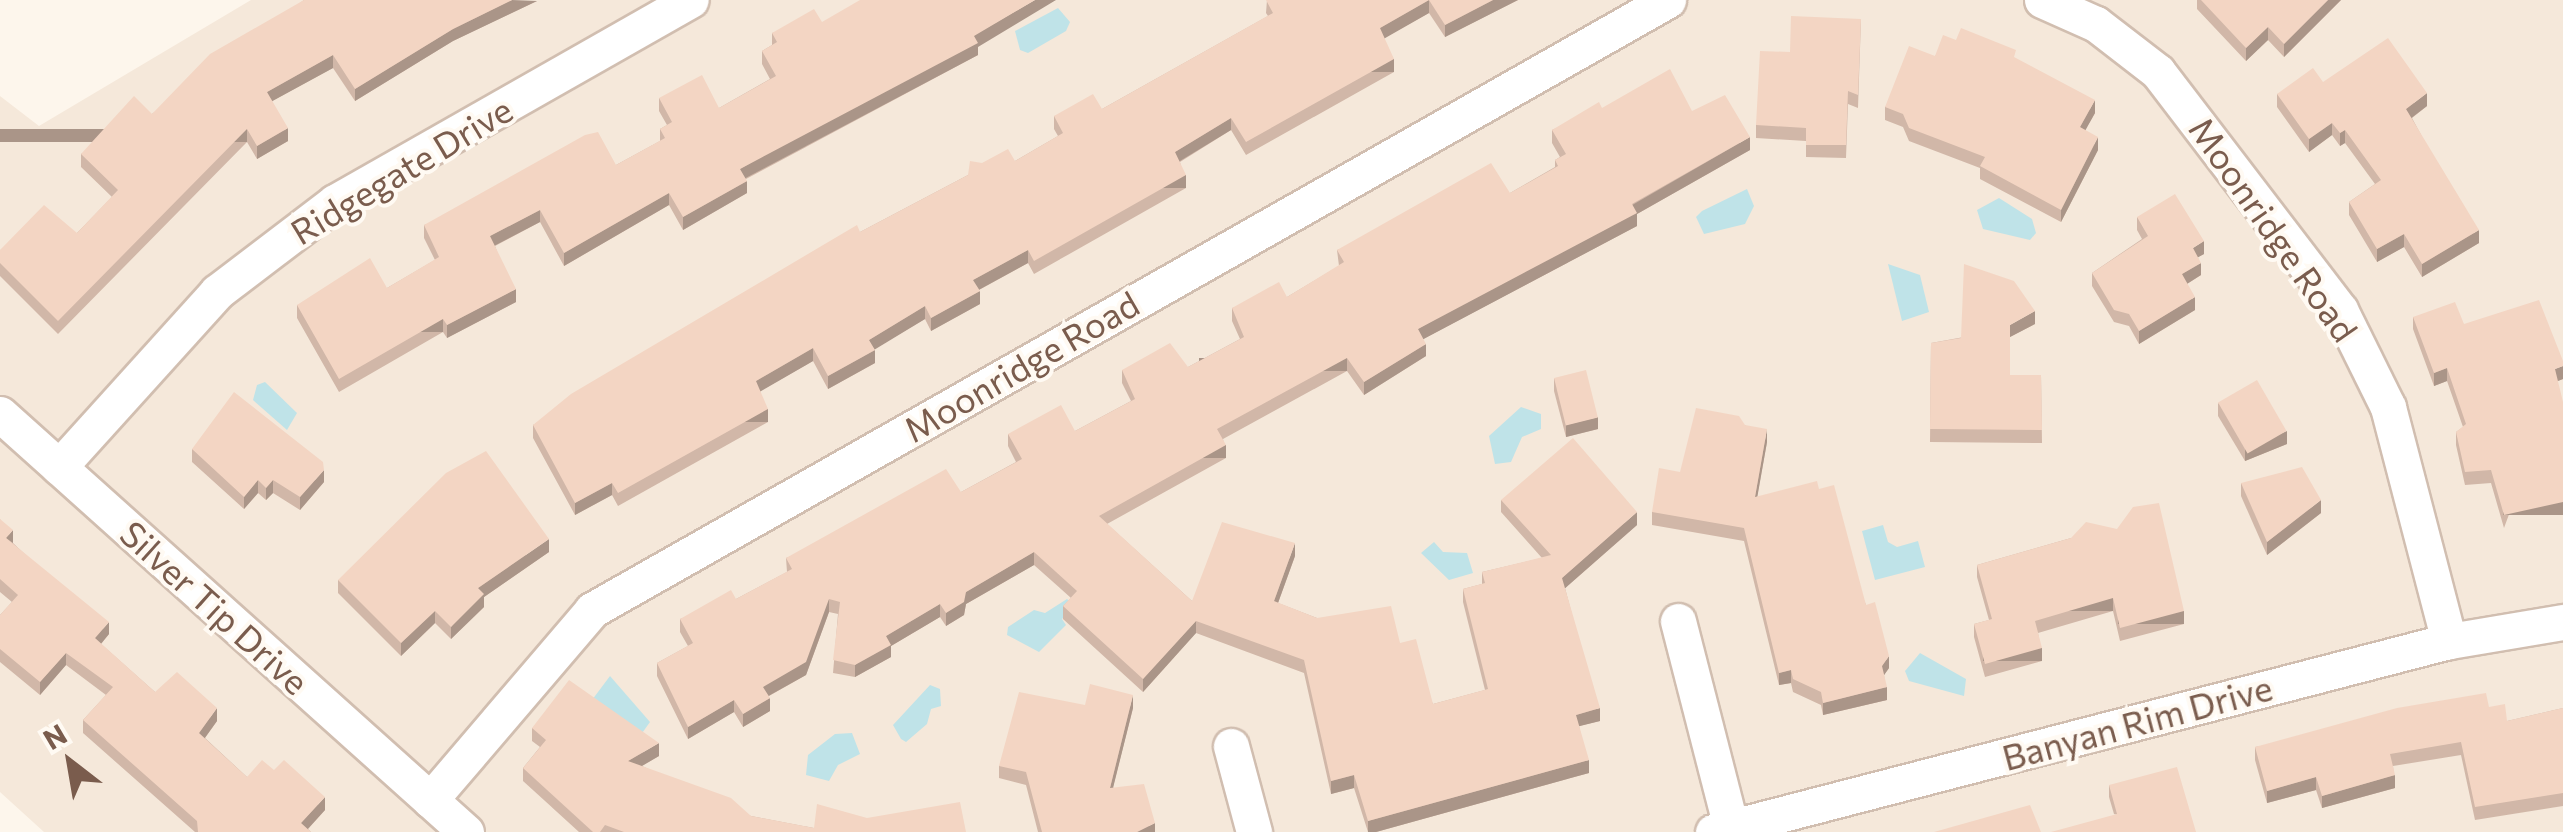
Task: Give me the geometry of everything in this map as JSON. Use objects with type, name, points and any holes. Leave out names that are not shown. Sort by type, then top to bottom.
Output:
[{"type":"street","name":"Ridgegate Drive","points":[[58,466],[217,292],[334,202],[691,0]]},
{"type":"street","name":"Moonridge Road","points":[[430,800],[592,610],[1668,0]]},
{"type":"street","name":"Moonridge Road","points":[[2042,0],[2096,24],[2158,72],[2340,310],[2388,407],[2449,640]]},
{"type":"street","name":"Silver Tip Drive","points":[[0,414],[430,800]]},
{"type":"street","points":[[1678,620],[1722,830]]},
{"type":"street","name":"Banyan Rim Drive","points":[[1722,830],[2449,640],[2563,622]]},
{"type":"street","points":[[1231,746],[1254,832]]},
{"type":"street","points":[[430,800],[466,832]]},
{"type":"shaded area","points":[[251,0],[2563,0],[2563,832],[44,832],[0,792],[0,96],[39,126]]},
{"type":"water","points":[[1058,8],[1070,22],[1066,31],[1028,53],[1020,50],[1015,31]]},
{"type":"water","points":[[1747,189],[1754,206],[1745,224],[1704,234],[1696,217]]},
{"type":"water","points":[[1999,198],[2032,219],[2036,233],[2030,240],[1983,229],[1977,210]]},
{"type":"water","points":[[1888,264],[1920,275],[1929,312],[1902,321]]},
{"type":"water","points":[[265,382],[297,413],[287,430],[253,400],[257,385]]},
{"type":"water","points":[[1521,407],[1541,414],[1541,429],[1522,437],[1511,462],[1495,464],[1489,436]]},
{"type":"water","points":[[1883,525],[1888,542],[1897,547],[1918,541],[1925,567],[1875,580],[1862,531]]},
{"type":"water","points":[[1434,542],[1443,552],[1467,553],[1473,573],[1449,580],[1421,553]]},
{"type":"water","points":[[1067,599],[1074,605],[1062,619],[1066,625],[1039,652],[1007,635],[1008,627],[1034,610],[1045,613]]},
{"type":"water","points":[[1920,653],[1966,679],[1964,696],[1909,681],[1905,671]]},
{"type":"water","points":[[610,676],[650,722],[640,736],[592,700]]},
{"type":"water","points":[[930,685],[940,689],[941,706],[931,709],[927,724],[906,742],[893,725]]},
{"type":"water","points":[[852,733],[860,754],[838,765],[829,781],[806,775],[808,755],[835,734]]},
{"type":"building","points":[[304,0],[512,0],[453,29],[355,89],[333,55],[267,92],[288,128],[257,146],[247,129],[58,321],[0,263],[0,250],[44,205],[77,233],[118,190],[81,154],[134,96],[152,114],[210,54]]},
{"type":"building","points":[[860,0],[1035,0],[974,36],[978,43],[740,169],[747,181],[683,217],[669,193],[564,253],[540,210],[490,236],[516,289],[447,325],[443,319],[339,379],[297,305],[370,258],[387,288],[439,257],[424,225],[585,135],[598,132],[616,165],[665,138],[660,129],[672,122],[659,98],[702,75],[719,108],[776,76],[762,51],[777,42],[772,33],[814,9],[822,22]]},
{"type":"building","points":[[1266,0],[1429,0],[1380,28],[1394,59],[1246,142],[1231,118],[1175,152],[1186,175],[1034,261],[1028,250],[973,280],[980,291],[931,318],[925,306],[869,340],[875,350],[828,376],[813,348],[756,381],[768,409],[618,493],[612,483],[575,503],[533,425],[571,394],[857,225],[860,232],[968,175],[970,161],[982,163],[1008,149],[1015,161],[1063,133],[1054,116],[1093,94],[1102,109],[1273,13]]},
{"type":"building","points":[[1429,0],[1493,0],[1445,25]]},
{"type":"building","points":[[2201,0],[2328,0],[2284,44],[2268,27],[2246,48]]},
{"type":"building","points":[[1791,16],[1861,19],[1858,95],[1848,91],[1846,145],[1806,145],[1806,128],[1756,125],[1760,51],[1790,52]]},
{"type":"building","points":[[1961,28],[2016,50],[2014,57],[2095,100],[2080,127],[2098,137],[2061,210],[1980,166],[1985,157],[1909,128],[1903,114],[1885,107],[1909,46],[1935,56],[1943,35],[1956,40]]},
{"type":"building","points":[[2388,38],[2427,93],[2406,109],[2479,230],[2422,264],[2404,234],[2377,249],[2349,202],[2381,180],[2345,130],[2340,133],[2332,123],[2309,139],[2277,94],[2313,68],[2323,82]]},
{"type":"building","points":[[1670,69],[1692,111],[1725,95],[1750,137],[1632,204],[1637,213],[1418,329],[1426,344],[1364,382],[1347,358],[1217,429],[1226,445],[1099,516],[1192,601],[1222,522],[1295,543],[1274,601],[1317,618],[1391,606],[1400,643],[1416,639],[1433,704],[1488,689],[1463,589],[1485,583],[1482,572],[1551,555],[1501,500],[1573,438],[1637,512],[1562,578],[1600,708],[1576,715],[1589,760],[1368,821],[1354,775],[1331,781],[1304,660],[1196,621],[1143,679],[1063,606],[1077,591],[1034,552],[966,592],[964,602],[946,613],[940,604],[886,636],[891,645],[855,665],[833,660],[840,602],[829,599],[806,662],[763,687],[770,698],[743,714],[734,700],[688,727],[657,663],[693,643],[680,619],[731,590],[736,599],[792,569],[786,558],[946,469],[961,492],[1022,459],[1008,434],[1061,405],[1075,431],[1135,399],[1122,370],[1170,343],[1188,367],[1244,337],[1232,308],[1279,282],[1287,297],[1344,262],[1337,250],[1491,163],[1510,193],[1558,166],[1555,160],[1566,154],[1552,130],[1599,102],[1602,108]]},
{"type":"building","points":[[2175,194],[2204,241],[2193,248],[2201,263],[2182,274],[2195,297],[2139,331],[2129,314],[2114,310],[2092,273],[2148,236],[2137,217]]},
{"type":"building","points":[[1964,264],[2014,281],[2035,311],[2010,325],[2010,375],[2041,375],[2042,430],[1930,429],[1931,343],[1961,338]]},
{"type":"building","points":[[2539,300],[2563,361],[2563,366],[2555,369],[2563,402],[2563,502],[2504,515],[2491,470],[2465,472],[2456,432],[2466,424],[2447,368],[2434,373],[2413,317],[2455,302],[2464,324]]},
{"type":"building","points":[[1586,370],[1598,418],[1566,426],[1554,378]]},
{"type":"building","points":[[2257,380],[2286,431],[2248,454],[2218,403]]},
{"type":"building","points":[[234,392],[323,462],[324,470],[300,497],[273,480],[266,488],[258,480],[244,497],[192,449]]},
{"type":"building","points":[[1696,408],[1739,416],[1745,425],[1767,429],[1755,497],[1817,481],[1819,489],[1834,485],[1866,605],[1875,602],[1889,656],[1882,666],[1887,687],[1823,703],[1821,692],[1793,679],[1791,670],[1779,673],[1744,528],[1652,512],[1659,468],[1680,472]]},
{"type":"building","points":[[486,451],[549,539],[478,588],[484,594],[451,627],[435,611],[401,643],[338,580],[446,473]]},
{"type":"building","points":[[2302,467],[2321,500],[2267,542],[2241,483]]},
{"type":"building","points":[[2159,503],[2184,611],[2120,628],[2113,598],[2035,621],[2042,648],[1985,664],[1974,624],[1992,619],[1977,565],[2071,538],[2086,522],[2117,529],[2133,507]]},
{"type":"building","points":[[0,519],[13,530],[6,538],[109,622],[95,638],[155,692],[177,672],[217,708],[199,733],[247,777],[262,760],[274,770],[284,760],[325,797],[301,823],[311,832],[198,832],[197,821],[83,720],[113,687],[66,653],[40,682],[0,649],[0,615],[18,595],[0,579]]},
{"type":"building","points":[[569,680],[659,743],[628,761],[731,798],[751,816],[814,828],[817,804],[867,818],[960,802],[966,832],[624,832],[605,825],[600,832],[593,832],[523,768],[546,740],[532,728]]},
{"type":"building","points":[[1090,684],[1133,695],[1110,788],[1144,784],[1155,823],[1137,832],[1042,832],[1026,772],[999,766],[1019,692],[1085,705]]},
{"type":"building","points":[[2486,693],[2489,707],[2505,704],[2507,721],[2563,708],[2563,793],[2475,807],[2461,742],[2390,754],[2395,775],[2322,796],[2316,777],[2267,791],[2255,747],[2397,708]]},
{"type":"building","points":[[2177,767],[2196,832],[2051,832],[2117,814],[2109,785]]},
{"type":"building","points":[[2030,805],[2041,832],[1934,832]]}]
